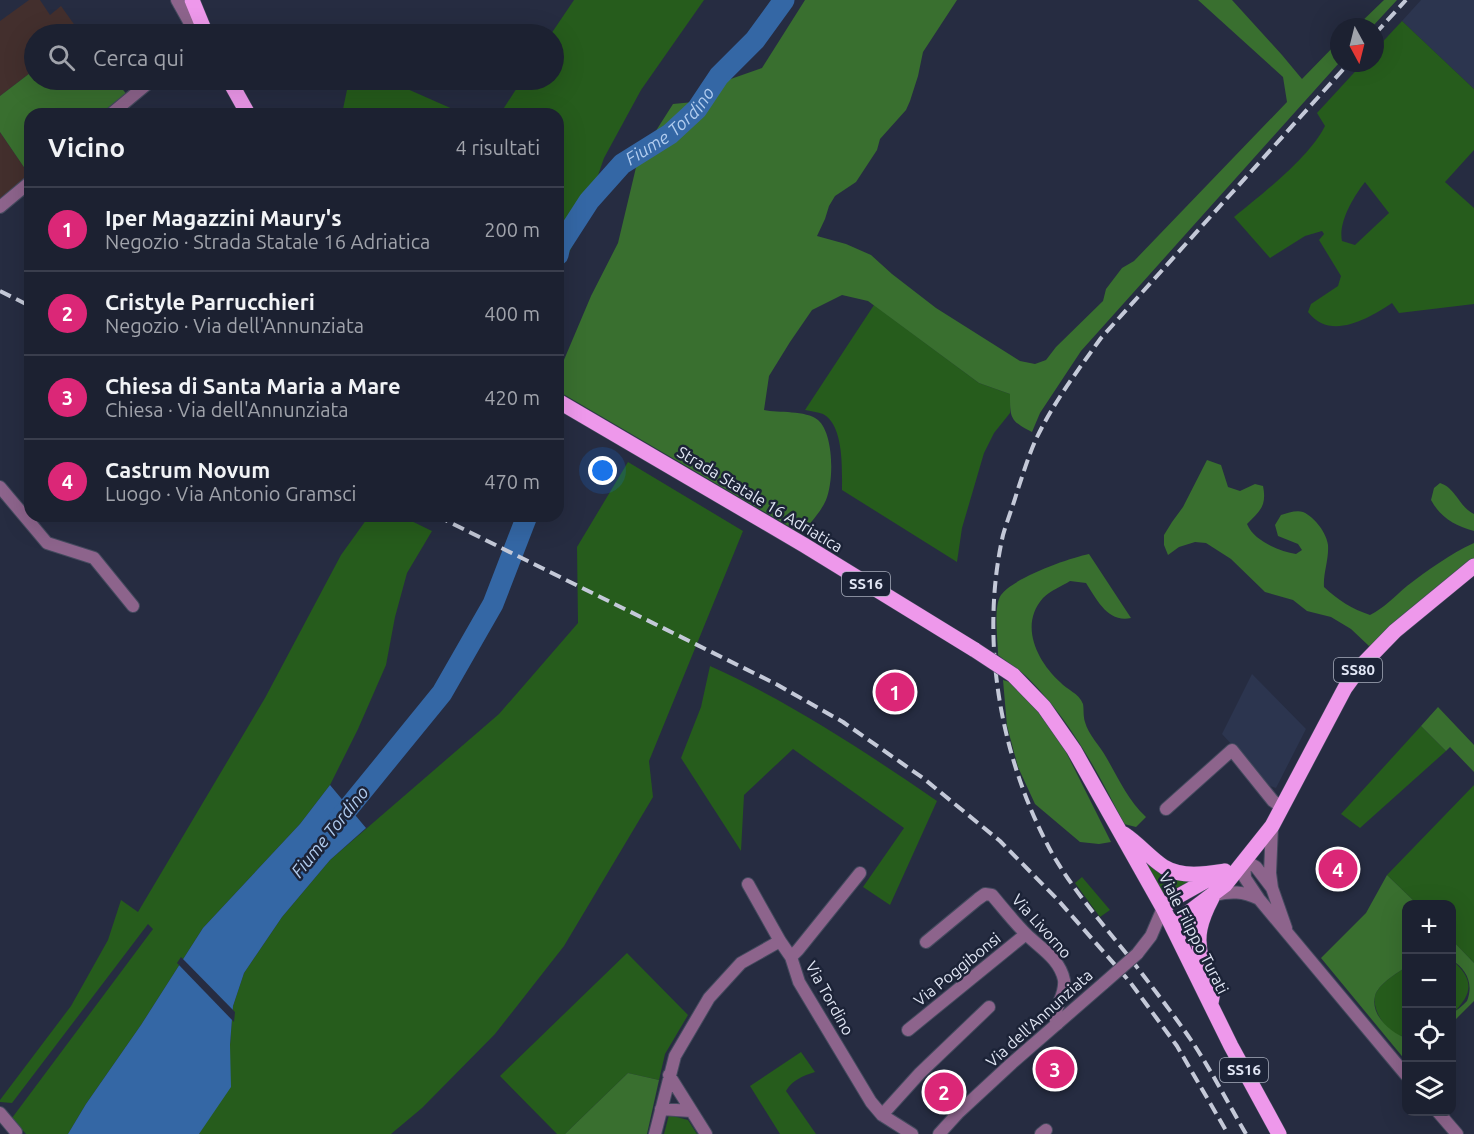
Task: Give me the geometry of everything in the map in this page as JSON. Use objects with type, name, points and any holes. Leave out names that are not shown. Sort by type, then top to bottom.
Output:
[{"type":"main road","points":[[192,0],[200,24]]},
{"type":"main road","points":[[204,24],[205,0]]},
{"type":"main road","points":[[235,90],[245,108]]},
{"type":"main road","name":"Strada Statale 16 Adriatica","points":[[564,405],[758,518],[1013,675],[1044,707],[1074,750]]},
{"type":"main road","name":"SS80","points":[[1172,926],[1214,895],[1235,875],[1244,860],[1272,826],[1337,702],[1353,676],[1370,655],[1474,566]]},
{"type":"main road","name":"Viale Filippo Turati","points":[[1074,750],[1163,908],[1231,1046],[1279,1134]]},
{"type":"main road","name":"SS80","points":[[1119,831],[1134,840],[1165,868],[1180,873],[1206,874],[1225,871]]},
{"type":"main road","name":"SS80","points":[[1163,908],[1175,898],[1244,860]]},
{"type":"main road","name":"SS80","points":[[1211,1005],[1213,982],[1203,962],[1198,936],[1205,912],[1214,895]]},
{"type":"street","points":[[177,0],[195,24]]},
{"type":"street","points":[[118,108],[140,90]]},
{"type":"street","points":[[0,207],[24,187]]},
{"type":"street","points":[[0,487],[24,516]]},
{"type":"street","points":[[29,522],[47,543],[94,558],[133,606]]},
{"type":"street","points":[[1166,809],[1232,750],[1273,801],[1282,807]]},
{"type":"street","points":[[1272,826],[1270,859],[1272,888],[1288,934]]},
{"type":"street","points":[[1244,860],[1256,867],[1272,888]]},
{"type":"street","points":[[1244,860],[1245,878],[1258,899],[1402,1069]]},
{"type":"street","name":"Via Tordino","points":[[860,873],[791,957],[799,982],[871,1102],[892,1124],[912,1134]]},
{"type":"street","points":[[748,884],[791,957]]},
{"type":"street","points":[[1214,895],[1234,891],[1247,893],[1258,899]]},
{"type":"street","name":"Via Livorno","points":[[926,942],[985,894],[992,895],[1026,934],[1047,951],[1062,973],[1064,990],[1054,1016],[1057,1024]]},
{"type":"street","name":"Via dell'Annunziata","points":[[1137,954],[1151,936],[1163,908]]},
{"type":"street","name":"Via dell'Annunziata","points":[[939,1134],[959,1112],[1057,1024],[1172,926]]},
{"type":"street","name":"Via Poggibonsi","points":[[908,1030],[1026,934]]},
{"type":"street","points":[[655,1134],[675,1056],[709,998],[741,963],[780,941]]},
{"type":"street","points":[[882,1115],[920,1073],[989,1007]]},
{"type":"street","points":[[669,1075],[706,1134]]},
{"type":"street","points":[[661,1108],[691,1111]]},
{"type":"street","points":[[1,1114],[16,1132]]},
{"type":"street","points":[[1441,1116],[1457,1134]]},
{"type":"shaded area","points":[[29,0],[40,0],[50,15],[61,6],[74,24],[24,24],[24,78],[0,96],[0,21]]},
{"type":"shaded area","points":[[1421,0],[1474,0],[1474,89],[1402,21]]},
{"type":"shaded area","points":[[0,132],[24,167],[24,185],[0,203]]},
{"type":"shaded area","points":[[1252,674],[1306,729],[1276,788],[1270,786],[1222,734]]},
{"type":"green space","points":[[574,0],[704,0],[641,90],[604,158],[577,236],[564,263],[564,108],[504,108],[516,90],[564,90],[564,24],[558,24]]},
{"type":"green space","points":[[805,0],[957,0],[923,52],[918,76],[906,110],[880,139],[877,150],[856,182],[835,196],[817,236],[846,244],[871,255],[936,308],[1020,361],[1035,364],[1046,360],[1056,347],[1103,301],[1106,289],[1122,268],[1134,261],[1287,102],[1283,77],[1198,0],[1232,0],[1302,79],[1330,50],[1331,72],[1081,351],[1040,413],[1032,432],[1019,425],[1013,418],[1010,409],[1010,394],[979,383],[868,301],[842,295],[812,310],[769,376],[764,410],[799,413],[813,417],[818,420],[827,436],[831,458],[829,492],[821,509],[802,534],[564,395],[564,360],[591,296],[618,243],[638,159],[673,104],[714,100],[725,81],[762,68]]},
{"type":"green space","points":[[1384,0],[1397,0],[1380,18],[1365,18]]},
{"type":"green space","points":[[1402,21],[1474,89],[1474,150],[1445,182],[1474,208],[1474,304],[1399,313],[1392,303],[1361,321],[1338,326],[1317,321],[1308,312],[1311,304],[1338,286],[1341,276],[1319,240],[1324,234],[1322,231],[1305,236],[1270,258],[1234,217],[1297,163],[1318,138],[1325,126],[1317,113],[1355,72],[1384,72],[1384,40]],"holes":[[[1365,182],[1389,213],[1355,245],[1342,241],[1342,226],[1352,202]]]},
{"type":"green space","points":[[24,78],[24,90],[123,90],[128,96],[114,108],[24,108],[24,167],[0,132],[0,96]]},
{"type":"green space","points":[[347,90],[410,90],[450,108],[343,108]]},
{"type":"green space","points":[[874,305],[979,383],[1010,394],[1010,413],[994,433],[984,453],[962,528],[957,562],[842,490],[840,448],[835,428],[823,414],[805,410]]},
{"type":"green space","points":[[1207,460],[1221,465],[1228,487],[1240,491],[1255,484],[1263,486],[1264,499],[1261,508],[1247,524],[1255,535],[1268,544],[1296,554],[1302,550],[1298,544],[1278,536],[1275,525],[1281,515],[1292,512],[1303,512],[1312,518],[1323,531],[1328,545],[1324,587],[1345,604],[1363,613],[1370,615],[1375,612],[1431,568],[1474,543],[1474,566],[1395,631],[1369,646],[1351,629],[1331,617],[1307,611],[1293,600],[1265,592],[1231,559],[1206,543],[1195,542],[1179,547],[1168,555],[1164,545],[1164,535],[1183,507]]},
{"type":"green space","points":[[628,462],[743,531],[649,761],[653,797],[564,946],[495,1034],[422,1108],[391,1134],[199,1134],[211,1114],[230,1045],[233,1006],[244,973],[282,917],[330,860],[499,714],[578,623],[577,547]]},
{"type":"green space","points":[[1440,483],[1450,489],[1474,514],[1474,531],[1449,520],[1435,506],[1431,500],[1434,488]]},
{"type":"green space","points":[[365,522],[413,522],[432,531],[407,573],[395,617],[386,665],[330,785],[300,824],[203,928],[68,1134],[26,1134],[12,1118],[153,929],[148,924],[12,1103],[0,1102],[0,1100],[71,1006],[108,940],[121,900],[138,912],[265,698],[341,555]]},
{"type":"green space","points":[[1089,554],[1131,618],[1123,619],[1110,614],[1099,603],[1086,583],[1070,581],[1043,598],[1032,620],[1032,631],[1038,653],[1044,664],[1081,700],[1084,720],[1089,731],[1128,796],[1146,817],[1136,827],[1124,824],[1093,766],[1057,711],[1028,678],[998,655],[997,607],[1001,595],[1029,576],[1056,564]]},
{"type":"green space","points":[[710,666],[798,711],[937,801],[890,905],[863,887],[904,828],[793,749],[744,795],[741,851],[681,758],[701,707]]},
{"type":"green space","points":[[1003,680],[1013,683],[1020,689],[1058,736],[1111,842],[1099,844],[1080,842],[1035,804],[1018,767],[1007,726]]},
{"type":"green space","points":[[1438,707],[1474,745],[1474,772],[1450,747],[1446,751],[1421,726]]},
{"type":"green space","points":[[1421,726],[1446,751],[1360,828],[1341,814]]},
{"type":"green space","points":[[1474,785],[1474,963],[1456,944],[1456,900],[1413,900],[1387,875]]},
{"type":"green space","points":[[1142,859],[1163,876],[1196,881],[1164,900]]},
{"type":"green space","points":[[1387,875],[1413,900],[1402,900],[1402,970],[1380,987],[1374,1003],[1379,1016],[1388,1028],[1402,1036],[1402,1056],[1321,958],[1366,913]]},
{"type":"green space","points":[[1082,877],[1110,910],[1100,917],[1075,883]]},
{"type":"green space","points":[[1456,944],[1474,963],[1474,1001],[1456,1019],[1456,1011],[1467,1001],[1470,988],[1465,972],[1456,964]]},
{"type":"green space","points":[[627,953],[688,1015],[665,1054],[659,1080],[628,1073],[565,1134],[557,1134],[500,1076]]},
{"type":"green space","points":[[1456,964],[1464,974],[1468,986],[1467,993],[1456,1009]]},
{"type":"green space","points":[[1402,970],[1402,1036],[1393,1033],[1386,1026],[1375,1006],[1375,996],[1388,979]]},
{"type":"green space","points":[[801,1052],[815,1072],[795,1081],[786,1091],[816,1134],[780,1134],[750,1086]]},
{"type":"green space","points":[[628,1073],[659,1080],[647,1134],[565,1134]]},
{"type":"green space","points":[[669,1115],[688,1120],[697,1134],[664,1134]]},
{"type":"water","points":[[330,785],[366,828],[330,860],[282,917],[244,973],[233,1006],[230,1045],[231,1087],[199,1134],[68,1134],[203,928],[300,824]]},
{"type":"pier","points":[[181,957],[235,1012],[234,1022],[177,963]]},
{"type":"waterway","name":"Fiume Tordino","points":[[564,240],[589,201],[622,164],[670,134],[697,109],[719,76],[755,40],[784,0]]},
{"type":"waterway","name":"Fiume Tordino","points":[[332,828],[442,693],[493,604],[525,522]]},
{"type":"railway","points":[[1384,24],[1406,0]]},
{"type":"railway","points":[[1246,1134],[1191,1040],[1073,886],[1053,855],[1035,819],[1008,741],[1000,700],[993,617],[996,576],[1003,535],[1031,450],[1051,411],[1075,374],[1101,338],[1341,72]]},
{"type":"railway","points":[[0,291],[24,303]]},
{"type":"railway","points":[[449,522],[776,684],[843,722],[923,778],[1000,841],[1058,900],[1130,982],[1177,1046],[1228,1134]]},
{"type":"place","name":"Iper Magazzini Maury's","points":[[895,692]]},
{"type":"place","name":"Castrum Novum","points":[[1338,869]]},
{"type":"place","name":"Chiesa di Santa Maria a Mare","points":[[1055,1069]]},
{"type":"place","name":"Cristyle Parrucchieri","points":[[944,1092]]}]
